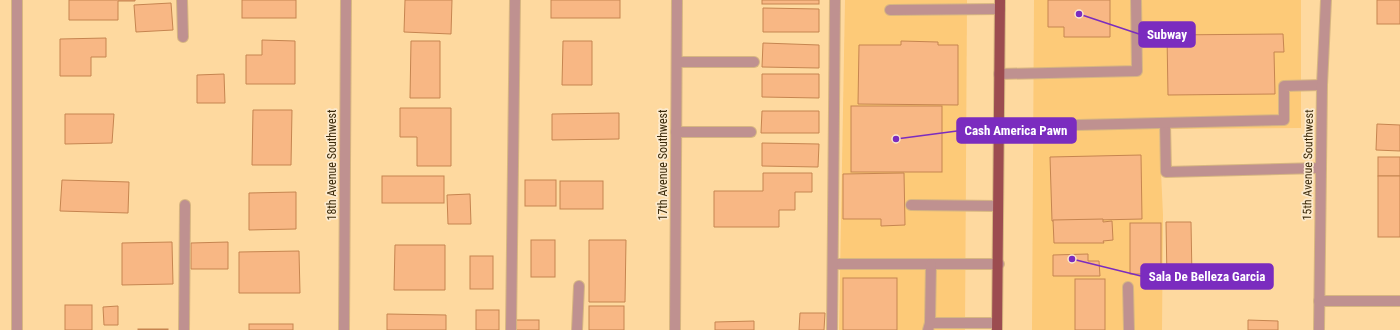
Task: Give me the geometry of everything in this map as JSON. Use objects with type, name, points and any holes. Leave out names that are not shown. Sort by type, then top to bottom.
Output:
[{"type":"main road","points":[[997,326],[999,264],[998,127],[1000,5]]},
{"type":"street","points":[[17,0],[17,330]]},
{"type":"street","points":[[182,0],[183,37]]},
{"type":"street","name":"18th Avenue Southwest","points":[[344,330],[346,0]]},
{"type":"street","points":[[510,330],[515,0]]},
{"type":"street","name":"17th Avenue Southwest","points":[[674,330],[677,0]]},
{"type":"street","points":[[832,330],[835,0]]},
{"type":"street","points":[[999,74],[1137,71],[1136,0]]},
{"type":"street","name":"15th Avenue Southwest","points":[[1319,330],[1322,85],[1326,0]]},
{"type":"street","points":[[890,10],[1000,5]]},
{"type":"street","points":[[677,62],[754,62]]},
{"type":"street","points":[[998,127],[1284,120],[1284,86],[1322,85]]},
{"type":"street","points":[[1165,123],[1166,172],[1321,168]]},
{"type":"street","points":[[676,132],[751,132]]},
{"type":"street","points":[[184,330],[185,205]]},
{"type":"street","points":[[910,205],[998,206]]},
{"type":"street","points":[[833,264],[999,264]]},
{"type":"street","points":[[931,264],[929,326],[997,326]]},
{"type":"street","points":[[577,330],[579,286]]},
{"type":"street","points":[[1128,287],[1129,330]]},
{"type":"street","points":[[1319,301],[1400,301]]},
{"type":"shaded area","points":[[845,0],[967,0],[965,330],[839,330]]},
{"type":"shaded area","points":[[1034,0],[1301,0],[1301,128],[1159,129],[1163,215],[1162,330],[1032,330]]},
{"type":"building","points":[[69,0],[135,1],[118,1],[118,20],[69,20]]},
{"type":"building","points":[[242,0],[296,0],[296,18],[242,18]]},
{"type":"building","points":[[405,0],[452,0],[451,34],[404,32]]},
{"type":"building","points":[[551,0],[620,0],[620,18],[551,18]]},
{"type":"building","points":[[762,0],[819,0],[819,4],[762,4]]},
{"type":"building","points":[[1048,0],[1110,0],[1110,37],[1064,37],[1064,27],[1048,27]]},
{"type":"building","points":[[1377,0],[1400,0],[1400,24],[1377,24]]},
{"type":"building","points":[[171,3],[173,30],[136,32],[134,5]]},
{"type":"building","points":[[763,8],[819,9],[819,32],[763,32]]},
{"type":"building","points":[[1283,34],[1284,52],[1274,52],[1275,94],[1168,95],[1167,35]]},
{"type":"building","points":[[106,38],[106,57],[91,57],[91,76],[60,76],[60,39]]},
{"type":"building","points":[[262,40],[295,41],[295,84],[246,84],[246,55],[262,55]]},
{"type":"building","points":[[411,41],[440,41],[440,98],[410,98]]},
{"type":"building","points":[[563,41],[592,41],[592,85],[562,85]]},
{"type":"building","points":[[901,41],[938,42],[938,45],[958,45],[958,105],[858,104],[859,45],[901,45]]},
{"type":"building","points":[[763,43],[819,45],[819,68],[762,67]]},
{"type":"building","points":[[224,74],[225,103],[197,103],[197,75]]},
{"type":"building","points":[[762,74],[819,74],[819,98],[762,97]]},
{"type":"building","points":[[851,106],[942,106],[942,172],[851,172]]},
{"type":"building","points":[[400,108],[451,108],[451,166],[417,166],[417,137],[400,137]]},
{"type":"building","points":[[253,110],[292,110],[291,165],[252,165]]},
{"type":"building","points":[[762,111],[819,111],[819,133],[761,133]]},
{"type":"building","points":[[619,113],[619,139],[552,140],[552,114]]},
{"type":"building","points":[[65,114],[114,114],[112,143],[65,144]]},
{"type":"building","points":[[1377,124],[1400,125],[1400,151],[1376,150]]},
{"type":"building","points":[[762,143],[819,144],[818,167],[762,166]]},
{"type":"building","points":[[1141,155],[1142,219],[1052,221],[1050,157]]},
{"type":"building","points":[[1378,157],[1400,157],[1400,176],[1378,176]]},
{"type":"building","points":[[763,173],[812,173],[812,192],[795,192],[795,210],[779,210],[779,227],[714,227],[714,191],[763,191]]},
{"type":"building","points":[[904,173],[905,225],[881,226],[881,219],[843,219],[843,174]]},
{"type":"building","points":[[382,176],[444,176],[444,203],[382,203]]},
{"type":"building","points":[[1378,176],[1400,176],[1400,237],[1378,237]]},
{"type":"building","points":[[62,180],[129,182],[128,213],[60,211]]},
{"type":"building","points":[[525,180],[556,180],[556,206],[525,206]]},
{"type":"building","points":[[560,181],[603,181],[603,209],[560,209]]},
{"type":"building","points":[[296,192],[296,229],[249,230],[249,193]]},
{"type":"building","points":[[470,194],[471,224],[448,224],[447,195]]},
{"type":"building","points":[[1103,219],[1103,222],[1112,221],[1113,240],[1103,241],[1104,243],[1054,243],[1053,220]]},
{"type":"building","points":[[1166,222],[1191,222],[1192,278],[1167,279]]},
{"type":"building","points":[[1130,223],[1161,223],[1161,274],[1130,274]]},
{"type":"building","points":[[531,240],[555,240],[555,277],[531,277]]},
{"type":"building","points":[[589,240],[626,240],[625,302],[589,302]]},
{"type":"building","points":[[172,242],[173,284],[122,285],[122,243]]},
{"type":"building","points":[[228,242],[228,269],[191,269],[191,243]]},
{"type":"building","points":[[395,245],[445,245],[445,290],[394,290]]},
{"type":"building","points":[[299,251],[300,293],[239,293],[239,252]]},
{"type":"building","points":[[1088,254],[1088,261],[1099,261],[1100,276],[1053,276],[1053,255]]},
{"type":"building","points":[[470,256],[493,256],[493,289],[470,289]]},
{"type":"building","points":[[843,278],[897,278],[897,330],[843,330]]},
{"type":"building","points":[[1075,279],[1105,279],[1105,330],[1075,330]]},
{"type":"building","points":[[65,305],[92,305],[92,330],[65,330]]},
{"type":"building","points":[[118,306],[118,325],[104,325],[103,307]]},
{"type":"building","points":[[589,306],[624,306],[624,330],[589,330]]},
{"type":"building","points":[[476,310],[499,310],[499,330],[476,330]]},
{"type":"building","points":[[800,313],[825,313],[824,330],[799,330]]},
{"type":"building","points":[[387,314],[446,315],[446,330],[387,330]]},
{"type":"building","points":[[515,320],[539,320],[539,330],[515,330]]},
{"type":"building","points":[[1248,320],[1278,321],[1278,330],[1248,330]]},
{"type":"building","points":[[754,321],[754,330],[715,330],[715,322]]},
{"type":"building","points":[[249,324],[293,324],[293,330],[249,330]]},
{"type":"building","points":[[168,329],[168,330],[138,330]]},
{"type":"place","name":"Subway","points":[[1079,14]]},
{"type":"place","name":"Cash America Pawn","points":[[896,139]]},
{"type":"place","name":"Sala De Belleza Garcia","points":[[1072,259]]}]
